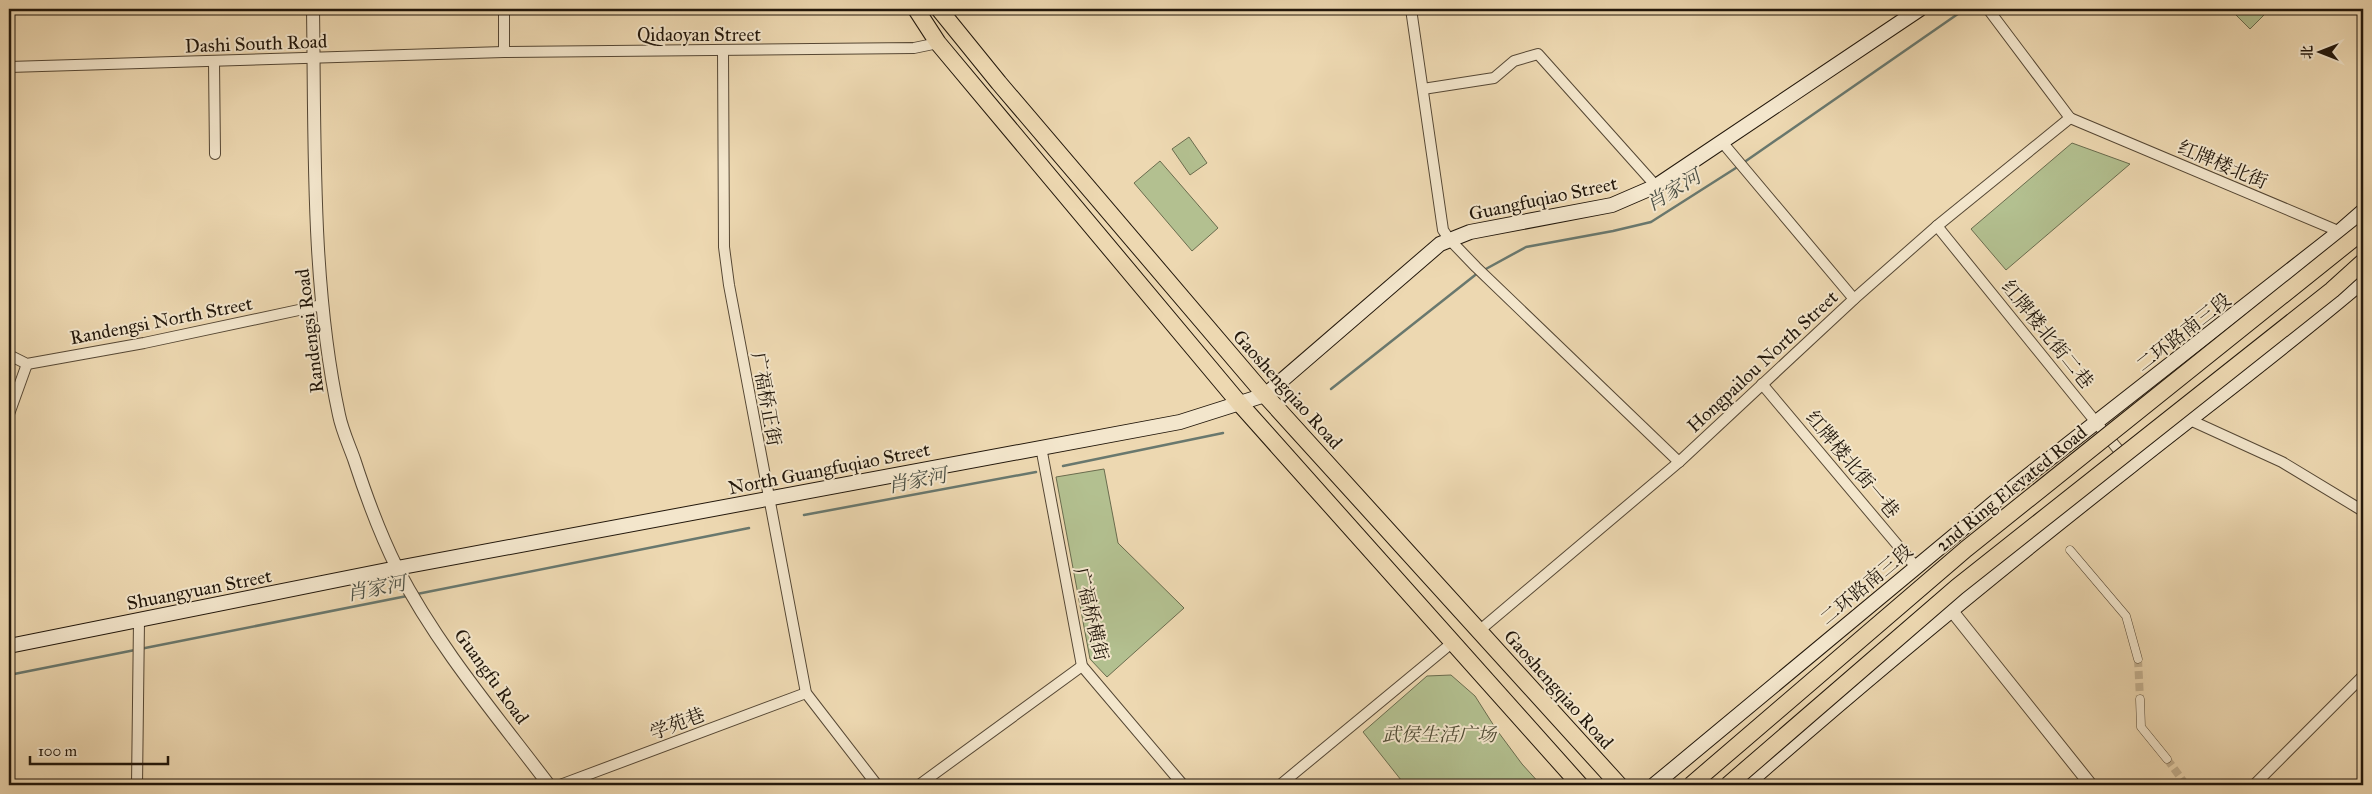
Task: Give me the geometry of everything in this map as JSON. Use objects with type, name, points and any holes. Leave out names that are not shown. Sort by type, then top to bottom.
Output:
[{"type":"main road","points":[[916,9],[938,43],[1240,404],[1580,785]]},
{"type":"main road","name":"Gaoshengqiao Road","points":[[939,9],[999,83],[1265,396],[1480,630],[1619,785]]},
{"type":"main road","name":"Guangfuqiao Street","points":[[1265,396],[1440,244],[1470,232],[1612,205],[1656,186],[1920,9]]},
{"type":"main road","name":"二环路南三段","points":[[1654,785],[2002,496],[2098,423],[2363,211]]},
{"type":"main road","name":"2nd Ring Elevated Road","points":[[1691,785],[1966,549],[2363,231]]},
{"type":"main road","points":[[1728,785],[1957,587],[2332,290],[2363,262]]},
{"type":"main road","points":[[1746,785],[1952,611],[2131,466],[2296,338],[2363,281]]},
{"type":"main road","name":"North Guangfuqiao Street","points":[[397,568],[1180,422],[1265,396]]},
{"type":"main road","name":"Shuangyuan Street","points":[[9,646],[397,568]]},
{"type":"street","name":"Randengsi Road","points":[[313,9],[318,225],[322,305],[330,367],[340,418],[366,495],[397,568],[408,586]]},
{"type":"street","points":[[504,9],[504,52]]},
{"type":"street","points":[[1411,9],[1443,230],[1449,239],[1485,276],[1679,462]]},
{"type":"street","points":[[1988,9],[2070,118]]},
{"type":"street","name":"Qidaoyan Street","points":[[504,52],[914,48],[938,43]]},
{"type":"street","name":"广福桥正街","points":[[723,51],[724,247],[729,285],[768,499],[806,693],[877,785]]},
{"type":"street","name":"Dashi South Road","points":[[9,67],[504,52]]},
{"type":"street","points":[[1423,89],[1494,78],[1514,61],[1538,54],[1656,186]]},
{"type":"street","points":[[214,62],[215,154]]},
{"type":"street","name":"Hongpailou North Street","points":[[1480,630],[1679,462],[1854,299],[1937,226],[2070,118]]},
{"type":"street","name":"红牌楼北街","points":[[2070,118],[2339,232],[2363,239]]},
{"type":"street","points":[[1722,142],[1854,299]]},
{"type":"street","name":"红牌楼北街二巷","points":[[1937,226],[2131,466]]},
{"type":"street","name":"Randengsi North Street","points":[[27,364],[144,343],[322,305]]},
{"type":"street","points":[[9,356],[27,364],[9,414]]},
{"type":"street","name":"红牌楼北街一巷","points":[[1762,384],[1916,566]]},
{"type":"street","points":[[2190,420],[2282,462],[2363,511]]},
{"type":"street","name":"广福桥横街","points":[[1041,448],[1082,666],[1182,785]]},
{"type":"street","points":[[2070,550],[2126,616],[2138,659]]},
{"type":"street","name":"Guangfu Road","points":[[408,586],[451,656],[549,785]]},
{"type":"street","points":[[1952,611],[2091,785]]},
{"type":"street","points":[[137,785],[139,621]]},
{"type":"street","points":[[1280,785],[1453,642]]},
{"type":"street","points":[[919,785],[1082,666]]},
{"type":"street","points":[[2254,785],[2362,682]]},
{"type":"street","name":"学苑巷","points":[[560,785],[806,693]]},
{"type":"street","points":[[2140,699],[2142,727],[2167,759]]},
{"type":"green space","points":[[545,9],[581,9],[581,12],[546,14]]},
{"type":"green space","points":[[2230,9],[2270,9],[2250,29]]},
{"type":"green space","points":[[1189,137],[1207,163],[1190,175],[1172,149]]},
{"type":"green space","points":[[2072,143],[2130,164],[2006,270],[1971,229]]},
{"type":"green space","points":[[1160,161],[1218,228],[1192,251],[1134,183]]},
{"type":"green space","points":[[1104,469],[1118,543],[1184,608],[1107,677],[1090,659],[1056,477]]},
{"type":"green space","name":"武侯生活广场","points":[[1451,675],[1475,696],[1496,729],[1522,764],[1541,785],[1405,785],[1363,732],[1427,676]]},
{"type":"waterway","name":"肖家河","points":[[1743,163],[1965,9]]},
{"type":"waterway","name":"肖家河","points":[[1484,270],[1526,247],[1651,222],[1739,166]]},
{"type":"waterway","name":"肖家河","points":[[1331,389],[1479,272]]},
{"type":"waterway","name":"肖家河","points":[[1063,466],[1223,433]]},
{"type":"waterway","name":"肖家河","points":[[804,515],[1036,472]]},
{"type":"waterway","name":"肖家河","points":[[417,594],[749,528]]},
{"type":"waterway","name":"肖家河","points":[[140,649],[407,596]]},
{"type":"waterway","name":"肖家河","points":[[9,675],[135,650]]},
{"type":"tunnel","points":[[2138,659],[2140,699]]},
{"type":"tunnel","points":[[2167,759],[2186,785]]}]
